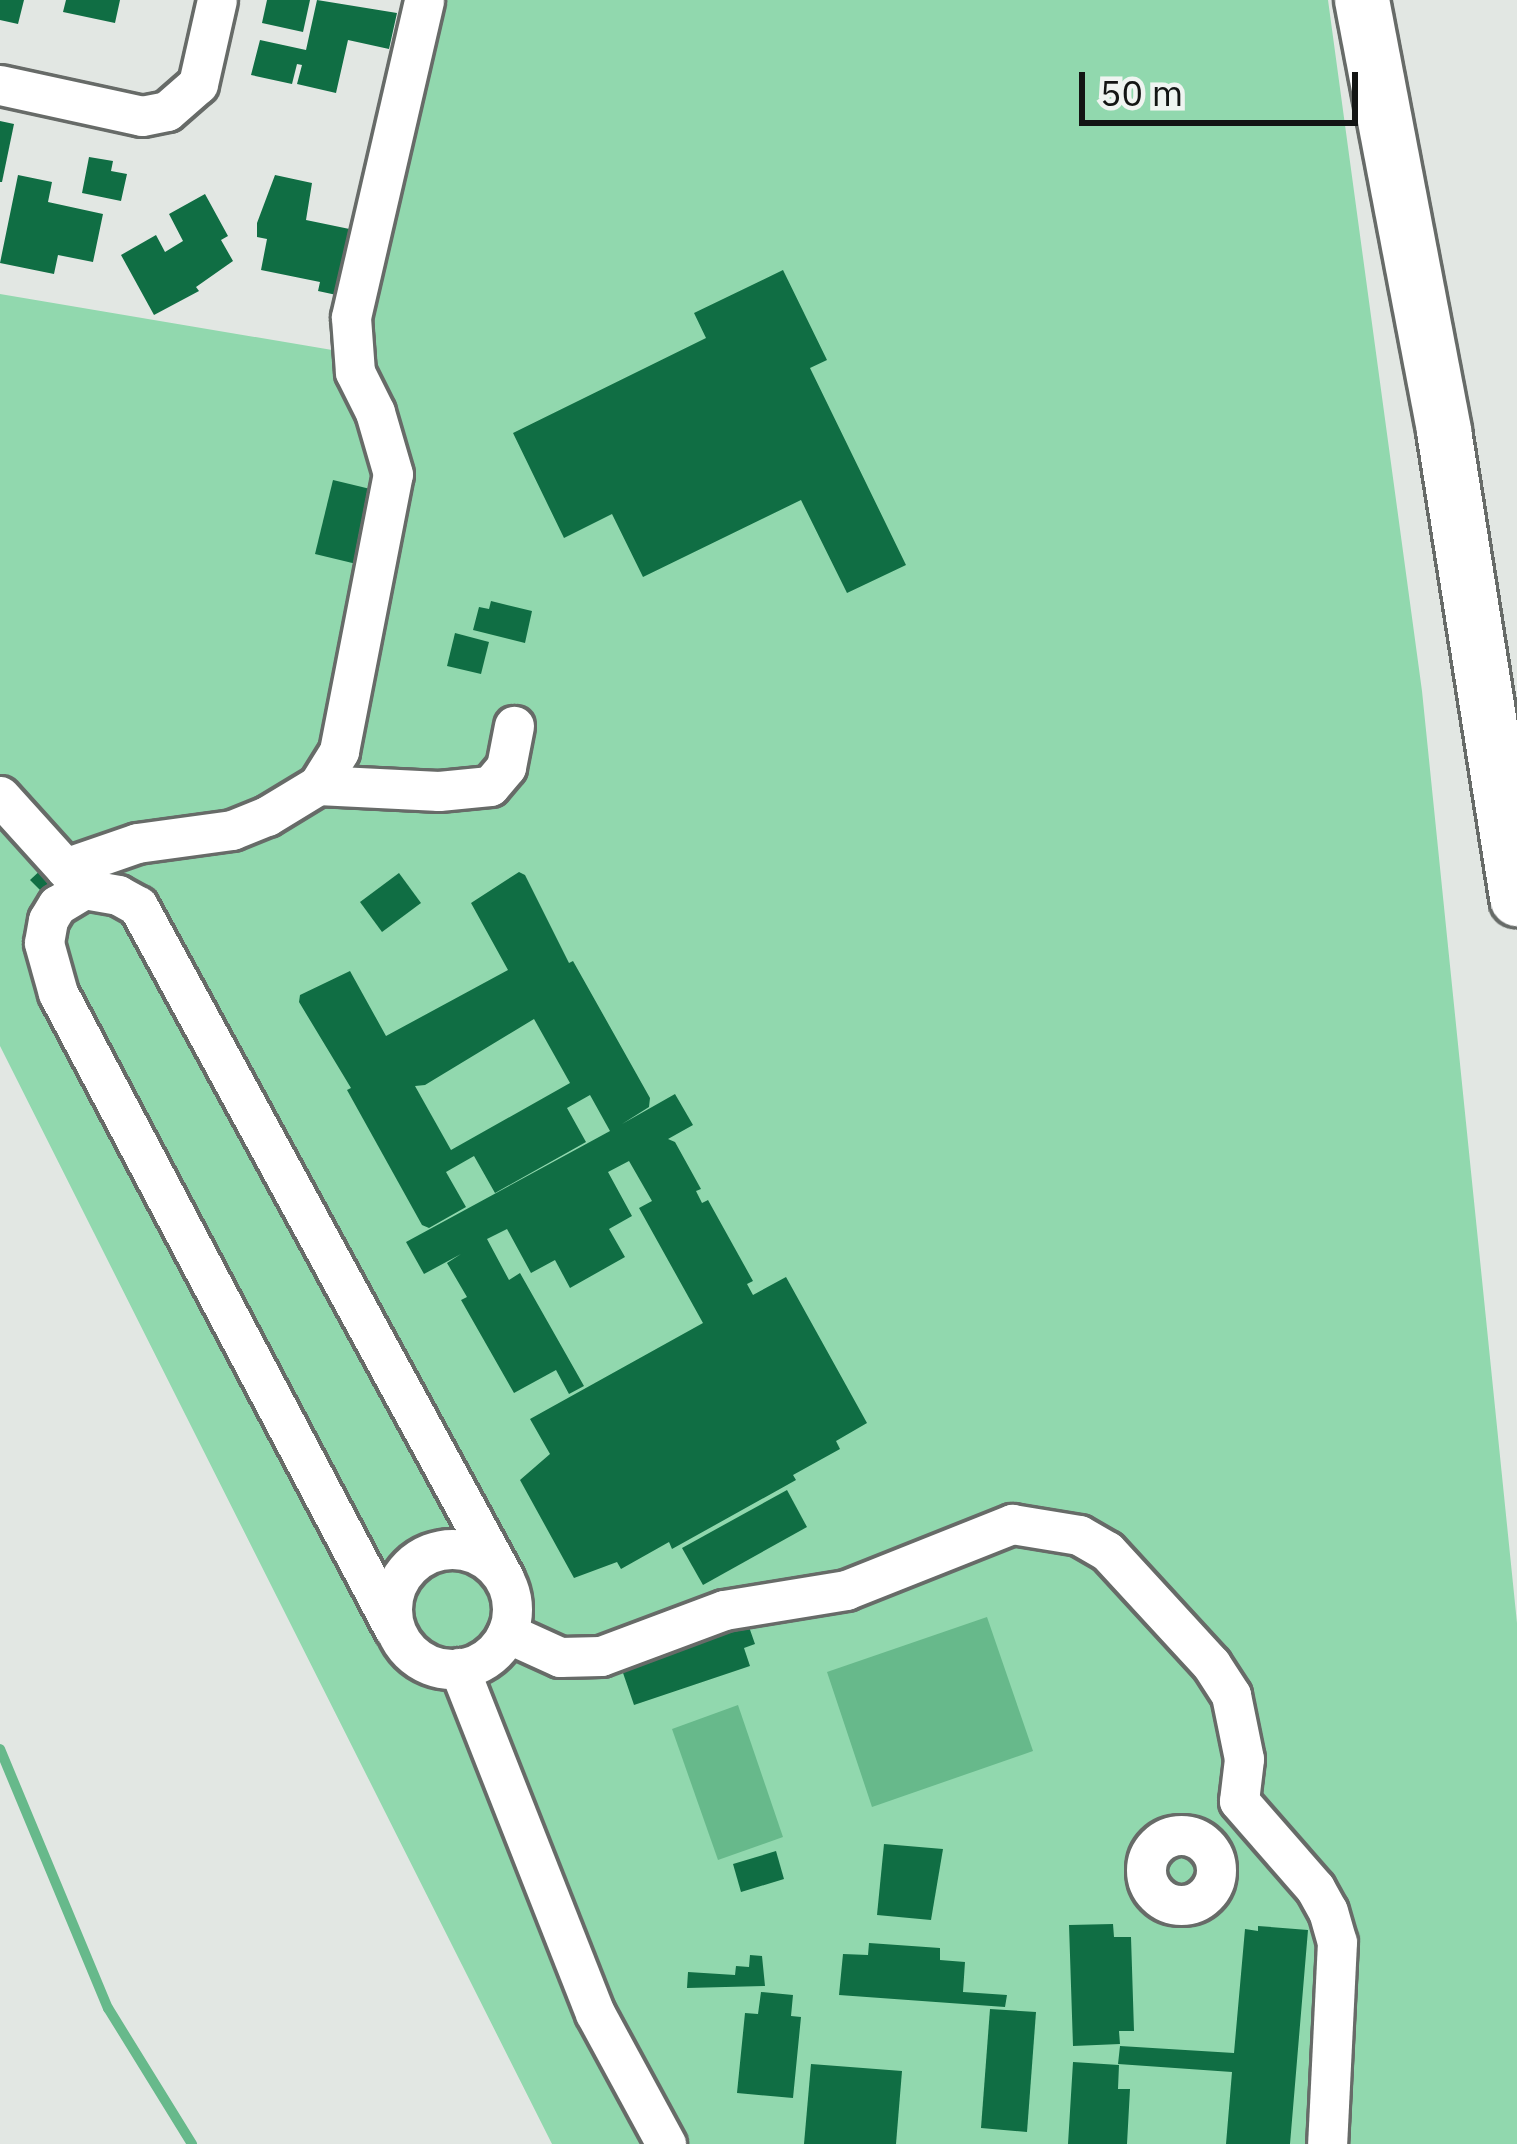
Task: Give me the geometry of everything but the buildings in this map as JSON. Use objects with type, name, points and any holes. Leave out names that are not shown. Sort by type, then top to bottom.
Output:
[{"type":"highway","points":[[1362,0],[1444,431],[1517,899]]},
{"type":"street","points":[[0,85],[142,116],[167,111],[198,84],[218,0]]},
{"type":"street","points":[[0,796],[74,879],[138,907],[149,924],[504,1578],[512,1614],[495,1650],[459,1668],[420,1660],[394,1629],[58,993],[44,943],[48,920],[74,879],[136,843],[232,830],[267,816],[318,784],[339,751],[393,474],[350,344],[424,0]]},
{"type":"street","points":[[318,784],[439,791],[490,786],[506,767],[514,726]]},
{"type":"street","points":[[507,1633],[560,1657],[601,1656],[724,1610],[846,1590],[1012,1524],[1045,1525],[1107,1551],[1210,1664],[1231,1695],[1241,1727],[1239,1801],[1204,1843]]},
{"type":"street","points":[[394,1629],[394,1589],[419,1558],[437,1550],[475,1553],[504,1578]]},
{"type":"street","points":[[459,1668],[595,2013],[665,2144]]},
{"type":"street","points":[[1239,1801],[1315,1888],[1337,1942],[1327,2144]]},
{"type":"shaded area","points":[[422,0],[1328,0],[1422,691],[1517,1623],[1517,2144],[552,2144],[0,1046],[0,294],[344,352]]},
{"type":"shaded area","points":[[987,1617],[1033,1751],[872,1807],[827,1672]]},
{"type":"shaded area","points":[[738,1705],[783,1837],[718,1860],[672,1729]]},
{"type":"waterway","points":[[0,1749],[108,2008],[192,2144]]}]
